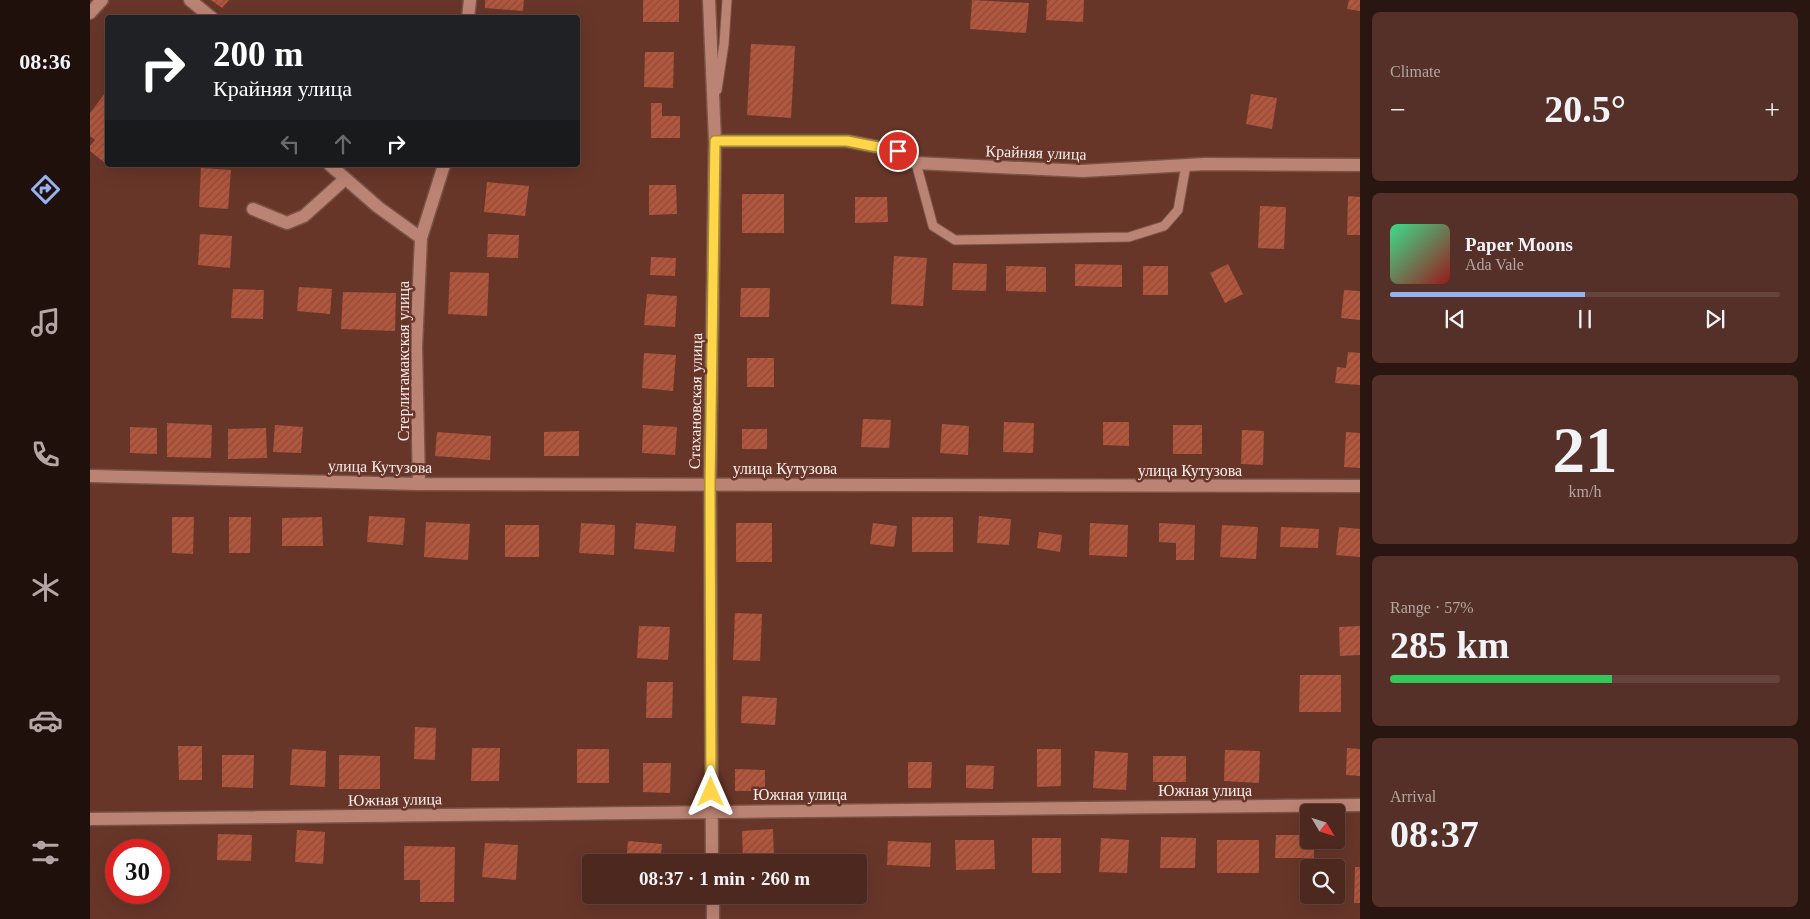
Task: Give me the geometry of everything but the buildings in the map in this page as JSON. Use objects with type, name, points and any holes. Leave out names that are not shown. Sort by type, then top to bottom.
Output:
[{"type":"street","points":[[90,13],[102,0]]},
{"type":"street","points":[[190,0],[208,15]]},
{"type":"street","points":[[468,15],[470,0]]},
{"type":"street","name":"Стахановская улица","points":[[709,0],[715,141],[710,484],[712,854]]},
{"type":"street","name":"Крайняя улица","points":[[715,141],[847,141],[898,151],[916,163],[1083,171],[1186,165],[1360,165]]},
{"type":"street","points":[[332,167],[344,180],[378,208],[421,238]]},
{"type":"street","name":"Стерлитамакская улица","points":[[419,484],[416,347],[421,238],[443,167]]},
{"type":"street","points":[[253,209],[287,224],[304,216],[344,180]]},
{"type":"street","name":"улица Кутузова","points":[[90,476],[419,484],[1360,486]]},
{"type":"street","name":"Южная улица","points":[[90,819],[1360,805]]},
{"type":"street","points":[[713,904],[713,919]]},
{"type":"lane","points":[[714,107],[724,44],[726,0]]},
{"type":"lane","points":[[916,163],[933,226],[955,240],[1129,238],[1164,226],[1178,210],[1186,165]]},
{"type":"route","points":[[711,792],[710,484],[715,141],[847,141],[898,151]]}]
